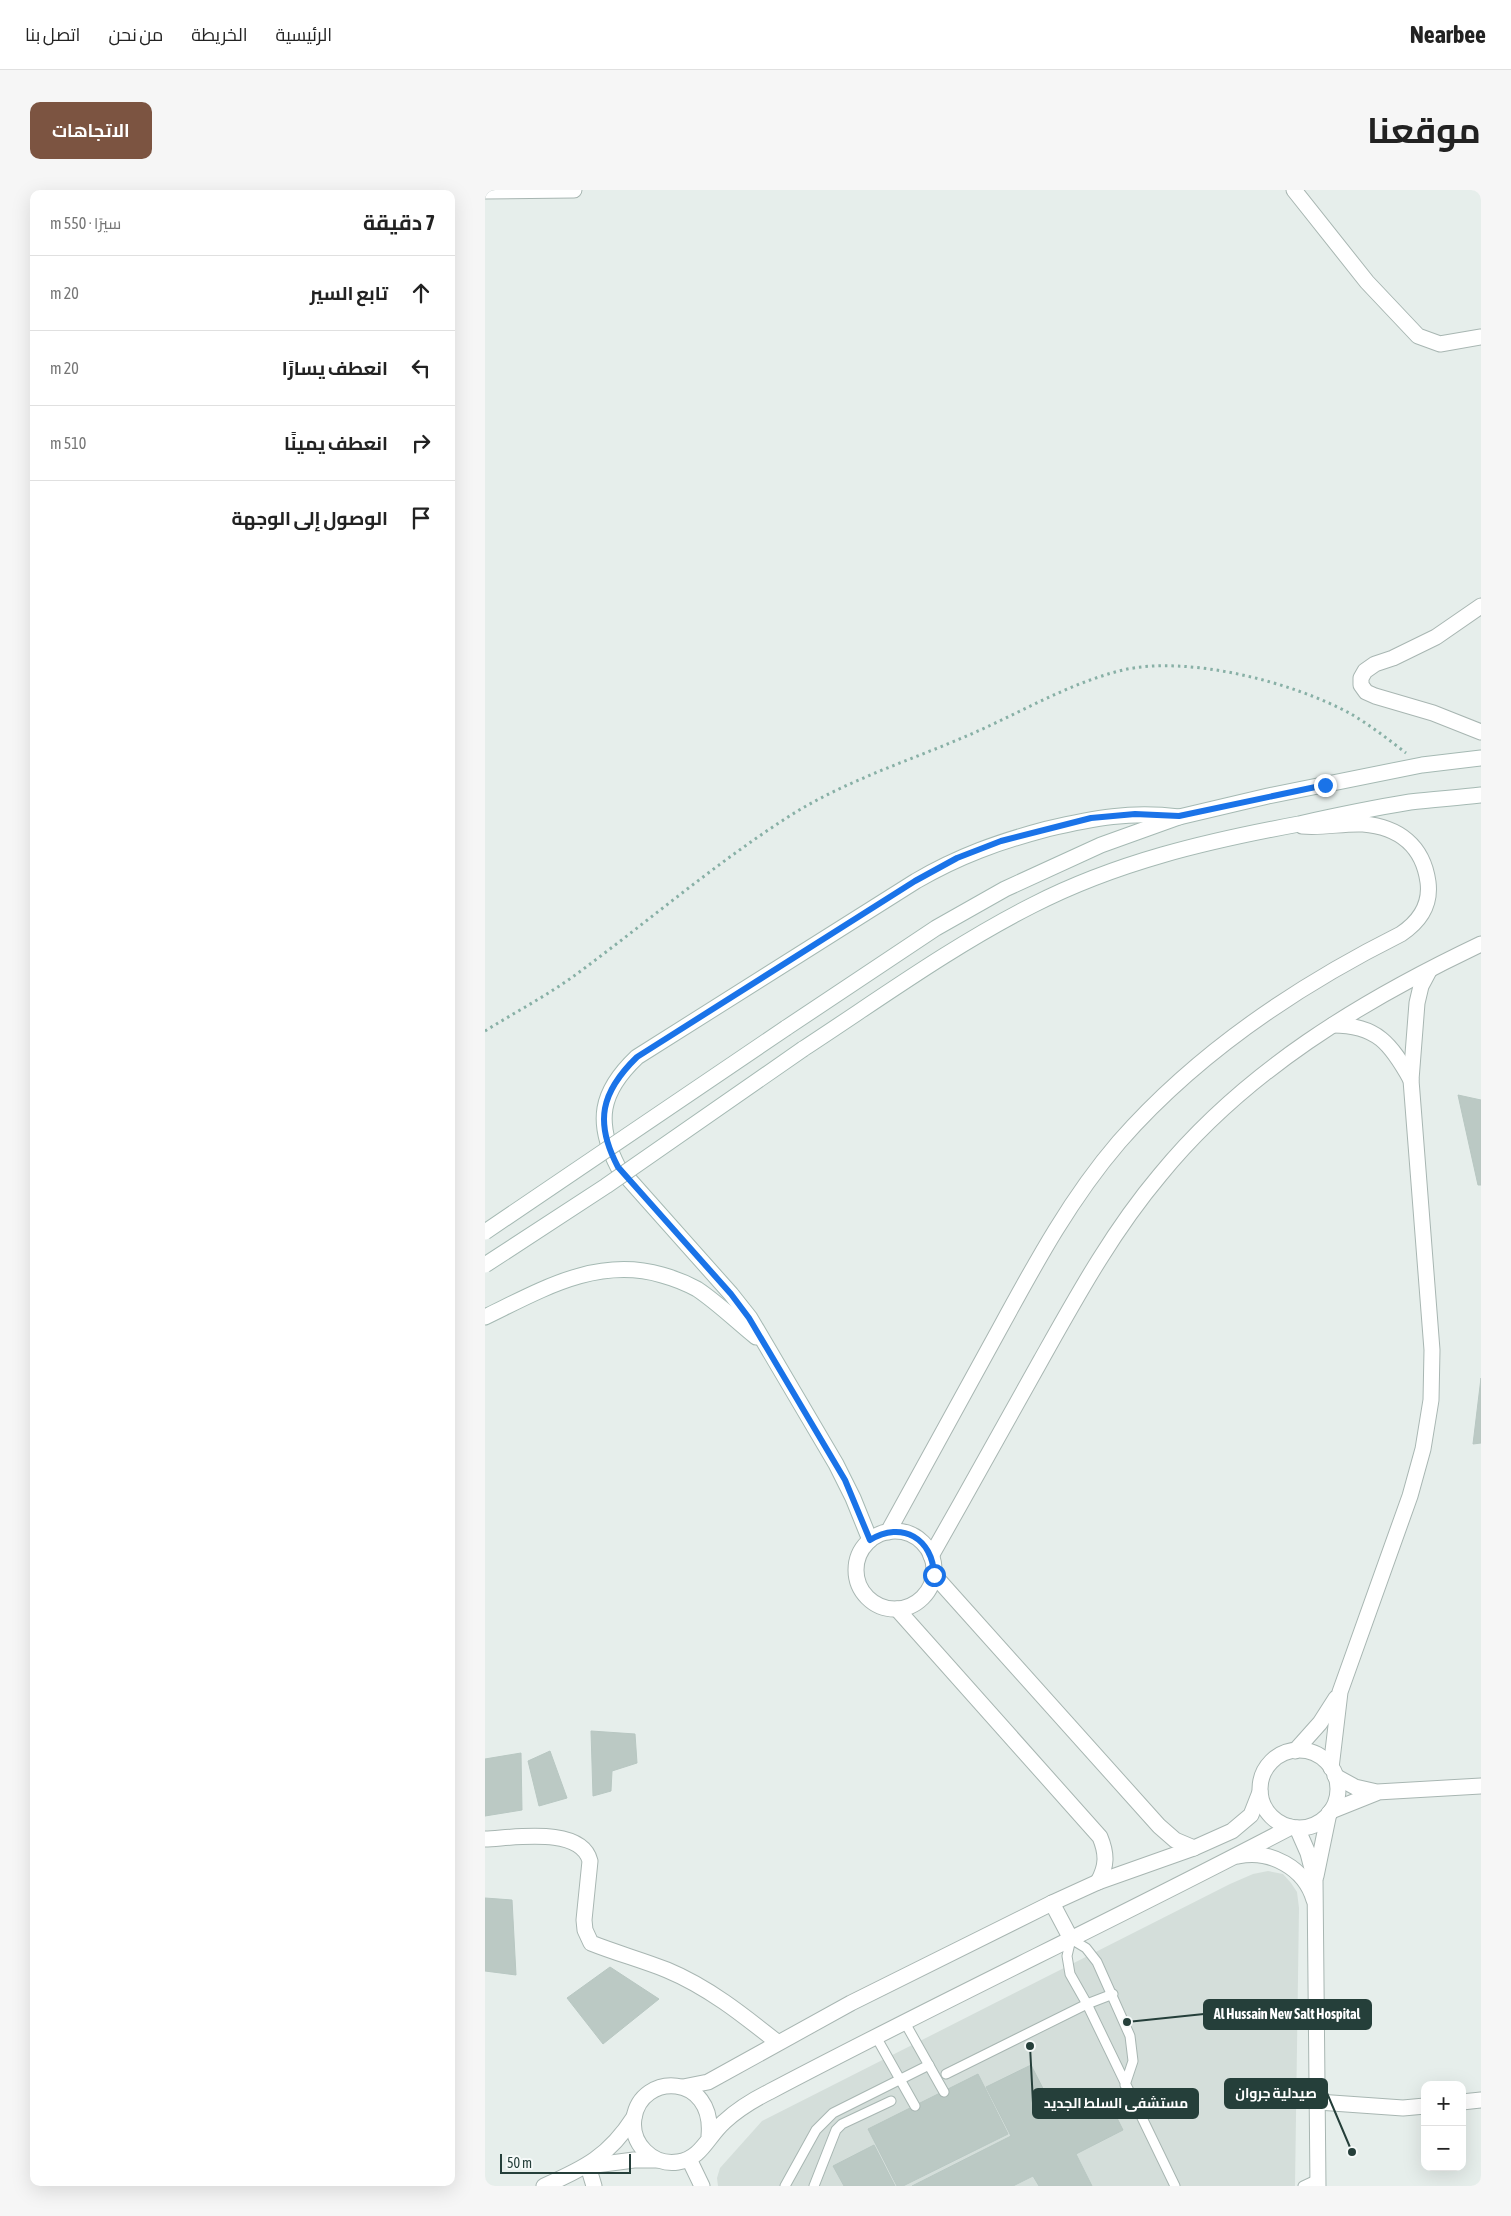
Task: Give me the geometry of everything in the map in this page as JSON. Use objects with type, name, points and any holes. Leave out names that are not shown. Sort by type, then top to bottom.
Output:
[{"type":"street","points":[[485,191],[574,190]]},
{"type":"street","points":[[1294,190],[1367,282],[1418,336],[1440,344],[1481,337]]},
{"type":"street","points":[[1481,606],[1456,625],[1417,648],[1375,664],[1365,670],[1361,678],[1361,685],[1366,692],[1433,713],[1481,732]]},
{"type":"street","points":[[485,1232],[898,952],[1005,890],[1101,845],[1179,816],[1423,765],[1481,758]]},
{"type":"street","points":[[485,1265],[606,1186],[803,1049],[951,952],[1032,905],[1139,861],[1198,844],[1410,802],[1481,795]]},
{"type":"street","points":[[870,1540],[845,1480],[766,1344],[731,1294],[618,1167],[609,1149],[604,1130],[603,1110],[615,1081],[625,1068],[650,1048],[915,881],[957,858],[1001,841],[1091,818],[1135,814],[1179,816]]},
{"type":"street","points":[[887,1532],[1049,1240],[1085,1187],[1120,1142],[1177,1084],[1247,1027],[1322,976],[1401,934],[1412,927],[1420,917],[1427,900],[1428,881],[1419,852],[1409,841],[1394,831],[1377,826],[1361,824],[1327,827],[1293,825]]},
{"type":"street","points":[[931,1556],[1092,1268],[1136,1204],[1180,1152],[1214,1117],[1271,1068],[1332,1025],[1481,944]]},
{"type":"street","points":[[1295,1751],[1320,1723],[1340,1692],[1410,1496],[1423,1449],[1431,1400],[1432,1350],[1411,1080],[1417,1003],[1421,986],[1429,971]]},
{"type":"street","points":[[1332,1025],[1363,1028],[1377,1035],[1389,1044],[1411,1080]]},
{"type":"street","points":[[485,1317],[579,1275],[603,1270],[627,1269],[673,1278],[695,1288],[766,1344]]},
{"type":"street","points":[[887,1532],[901,1532],[914,1536],[924,1545],[931,1556],[934,1575],[928,1590],[917,1602],[897,1609],[883,1607],[871,1601],[862,1590],[857,1577],[857,1563],[861,1551],[870,1540],[887,1532]]},
{"type":"street","points":[[934,1575],[1159,1826],[1175,1840],[1194,1848]]},
{"type":"street","points":[[897,1609],[1100,1837],[1105,1848],[1106,1860],[1099,1882]]},
{"type":"street","points":[[1315,1880],[1330,1812],[1336,1800],[1338,1788],[1333,1772],[1340,1692]]},
{"type":"street","points":[[683,2087],[708,2082],[777,2042],[1052,1903],[1099,1882],[1216,1839],[1242,1824],[1257,1804],[1265,1769],[1273,1760],[1283,1754],[1295,1751],[1309,1752],[1321,1758],[1333,1772],[1355,1787],[1377,1792]]},
{"type":"street","points":[[543,2186],[588,2166],[634,2160],[673,2162],[689,2159],[701,2149],[709,2136],[740,2109],[757,2098],[875,2035],[1071,1939],[1229,1858],[1294,1828],[1309,1827],[1320,1822],[1330,1812],[1361,1797],[1377,1792],[1481,1786]]},
{"type":"street","points":[[1260,1792],[1263,1804],[1269,1815],[1279,1823],[1294,1828],[1308,1853],[1315,1880],[1317,1910],[1318,2182]]},
{"type":"street","points":[[485,1839],[547,1837],[564,1838],[580,1844],[588,1852],[590,1861],[584,1920],[585,1930],[591,1942],[669,1971],[733,2008],[777,2042]]},
{"type":"street","points":[[1229,1858],[1246,1854],[1262,1855],[1278,1860],[1293,1868],[1313,1894],[1317,1910]]},
{"type":"street","points":[[1052,1903],[1071,1939]]},
{"type":"street","points":[[657,2160],[646,2152],[638,2142],[634,2130],[634,2117],[638,2105],[646,2095],[658,2088],[671,2085],[683,2087],[697,2094],[707,2106],[711,2120],[709,2136]]},
{"type":"street","points":[[1466,2102],[1481,2100]]},
{"type":"street","points":[[1318,2102],[1403,2108],[1421,2106]]},
{"type":"street","points":[[588,2166],[613,2144],[634,2117]]},
{"type":"street","points":[[689,2159],[702,2186]]},
{"type":"street","points":[[588,2166],[594,2186]]},
{"type":"lane","points":[[1125,2085],[1133,2061],[1130,2036],[1113,1994],[1092,1955],[1086,1948],[1071,1939],[1067,1956],[1070,1974],[1087,2004],[1125,2085],[1175,2186]]},
{"type":"lane","points":[[946,2074],[1087,2004],[1113,1994]]},
{"type":"lane","points":[[904,2021],[944,2092]]},
{"type":"lane","points":[[875,2035],[915,2106]]},
{"type":"lane","points":[[785,2186],[823,2122],[843,2107],[929,2065]]},
{"type":"lane","points":[[814,2186],[836,2130],[842,2124],[891,2101]]},
{"type":"lane","points":[[1303,2186],[1318,2182]]},
{"type":"path","points":[[485,1032],[581,972],[690,886],[789,816],[852,782],[922,756],[1063,691],[1124,670],[1177,665],[1195,667],[1231,672],[1299,690],[1350,713],[1423,765]]},
{"type":"shaded area","points":[[1268,1871],[1283,1874],[1291,1883],[1297,1892],[1299,1908],[1295,2186],[718,2186],[717,2178],[720,2168],[762,2121],[1230,1884],[1253,1874]]},
{"type":"building","points":[[1458,1095],[1481,1100],[1481,1185],[1478,1185]]},
{"type":"building","points":[[1481,1378],[1481,1443],[1473,1444]]},
{"type":"building","points":[[591,1731],[635,1734],[637,1763],[612,1771],[611,1791],[593,1796]]},
{"type":"building","points":[[550,1751],[567,1798],[539,1806],[528,1761]]},
{"type":"building","points":[[521,1753],[522,1810],[485,1816],[485,1759]]},
{"type":"building","points":[[485,1898],[512,1900],[516,1975],[485,1971]]},
{"type":"building","points":[[610,1967],[659,1999],[603,2044],[567,1998]]},
{"type":"building","points":[[1031,2065],[1056,2114],[1103,2090],[1123,2130],[1076,2154],[1092,2186],[1039,2186],[1033,2176],[1013,2186],[912,2186],[1011,2136],[986,2087]]},
{"type":"building","points":[[978,2074],[1008,2134],[903,2186],[897,2186],[868,2129]]},
{"type":"building","points":[[874,2145],[895,2186],[844,2186],[833,2166]]},
{"type":"place","name":"Al Hussain New Salt Hospital","points":[[1127,2022]]},
{"type":"place","name":"مستشفى السلط الجديد","points":[[1030,2046]]},
{"type":"place","name":"صيدلية جروان","points":[[1352,2152]]},
{"type":"route","points":[[934,1575],[931,1556],[924,1545],[914,1536],[901,1532],[887,1532],[870,1540],[845,1480],[749,1318],[731,1294],[618,1167],[609,1149],[604,1130],[603,1110],[608,1095],[615,1081],[625,1068],[650,1048],[915,881],[957,858],[1001,841],[1091,818],[1135,814],[1179,816],[1325,785]]}]
